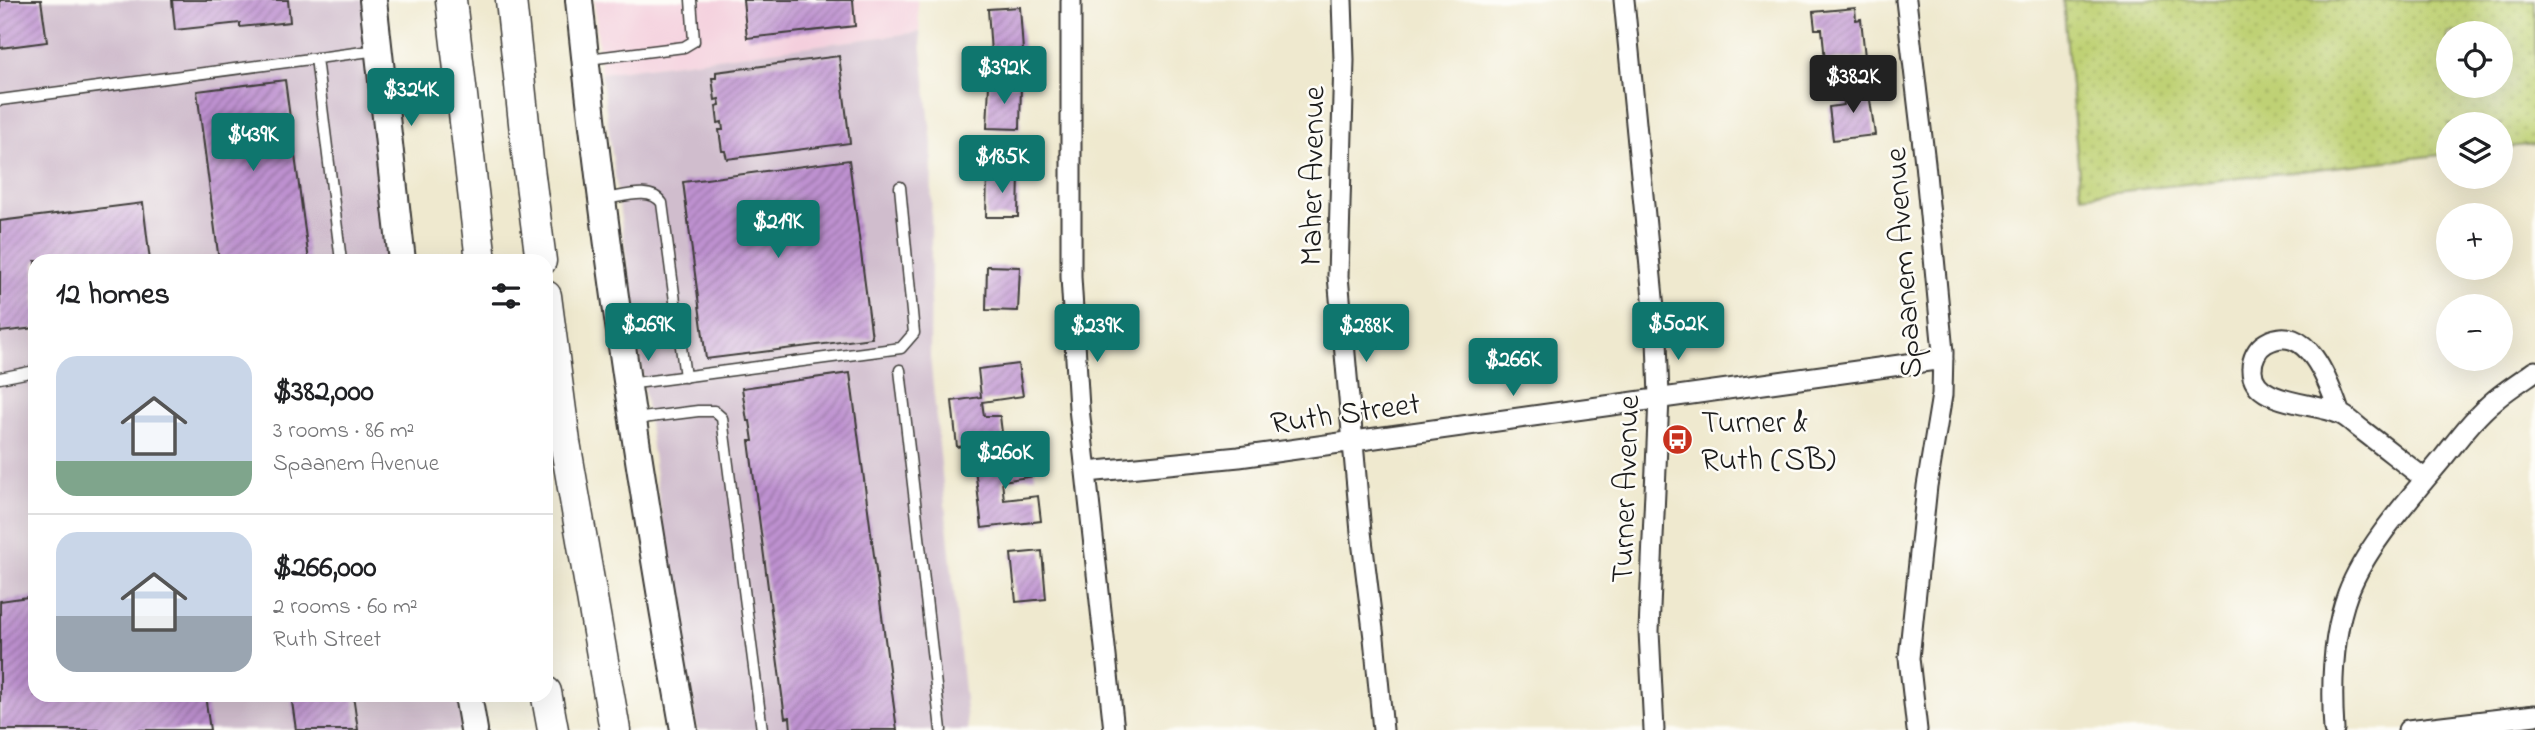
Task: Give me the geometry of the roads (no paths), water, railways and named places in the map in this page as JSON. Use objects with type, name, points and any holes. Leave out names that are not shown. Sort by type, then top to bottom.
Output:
[{"type":"main road","points":[[451,0],[480,254]]},
{"type":"main road","points":[[511,0],[540,254]]},
{"type":"main road","points":[[553,350],[565,442],[615,730]]},
{"type":"main road","points":[[548,702],[553,730]]},
{"type":"street","points":[[373,0],[401,254]]},
{"type":"street","points":[[579,0],[627,384],[684,730]]},
{"type":"street","points":[[1071,0],[1071,277],[1079,408],[1114,730]]},
{"type":"street","name":"Maher Avenue","points":[[1342,0],[1344,60],[1338,276],[1352,441],[1383,730]]},
{"type":"street","name":"Turner Avenue","points":[[1624,0],[1651,278],[1659,398],[1649,631],[1654,730]]},
{"type":"street","name":"Spaanem Avenue","points":[[1906,0],[1925,163],[1943,359],[1942,395],[1927,486],[1909,658],[1917,730]]},
{"type":"street","points":[[2340,414],[2322,371],[2303,345],[2295,340],[2282,339],[2269,341],[2261,346],[2252,359],[2251,372],[2259,389],[2271,395],[2340,414],[2426,480]]},
{"type":"street","name":"Ruth Street","points":[[1087,472],[1239,457],[1943,359]]},
{"type":"street","points":[[2334,730],[2332,694],[2338,630],[2348,594],[2373,548],[2470,425],[2495,399],[2535,371]]},
{"type":"street","points":[[469,702],[474,730]]},
{"type":"street","points":[[2408,730],[2535,715]]},
{"type":"lane","points":[[586,59],[684,47],[694,41],[691,0]]},
{"type":"lane","points":[[0,100],[378,50]]},
{"type":"lane","points":[[316,58],[340,254]]},
{"type":"lane","points":[[627,384],[901,348],[914,333],[900,187]]},
{"type":"lane","points":[[603,200],[649,193],[658,196],[662,203],[685,377]]},
{"type":"lane","points":[[900,370],[941,730]]},
{"type":"lane","points":[[0,378],[28,372]]},
{"type":"lane","points":[[633,419],[698,411],[713,411],[722,418],[762,730]]},
{"type":"place","name":"Turner & Ruth (SB)","points":[[1678,439]]}]
